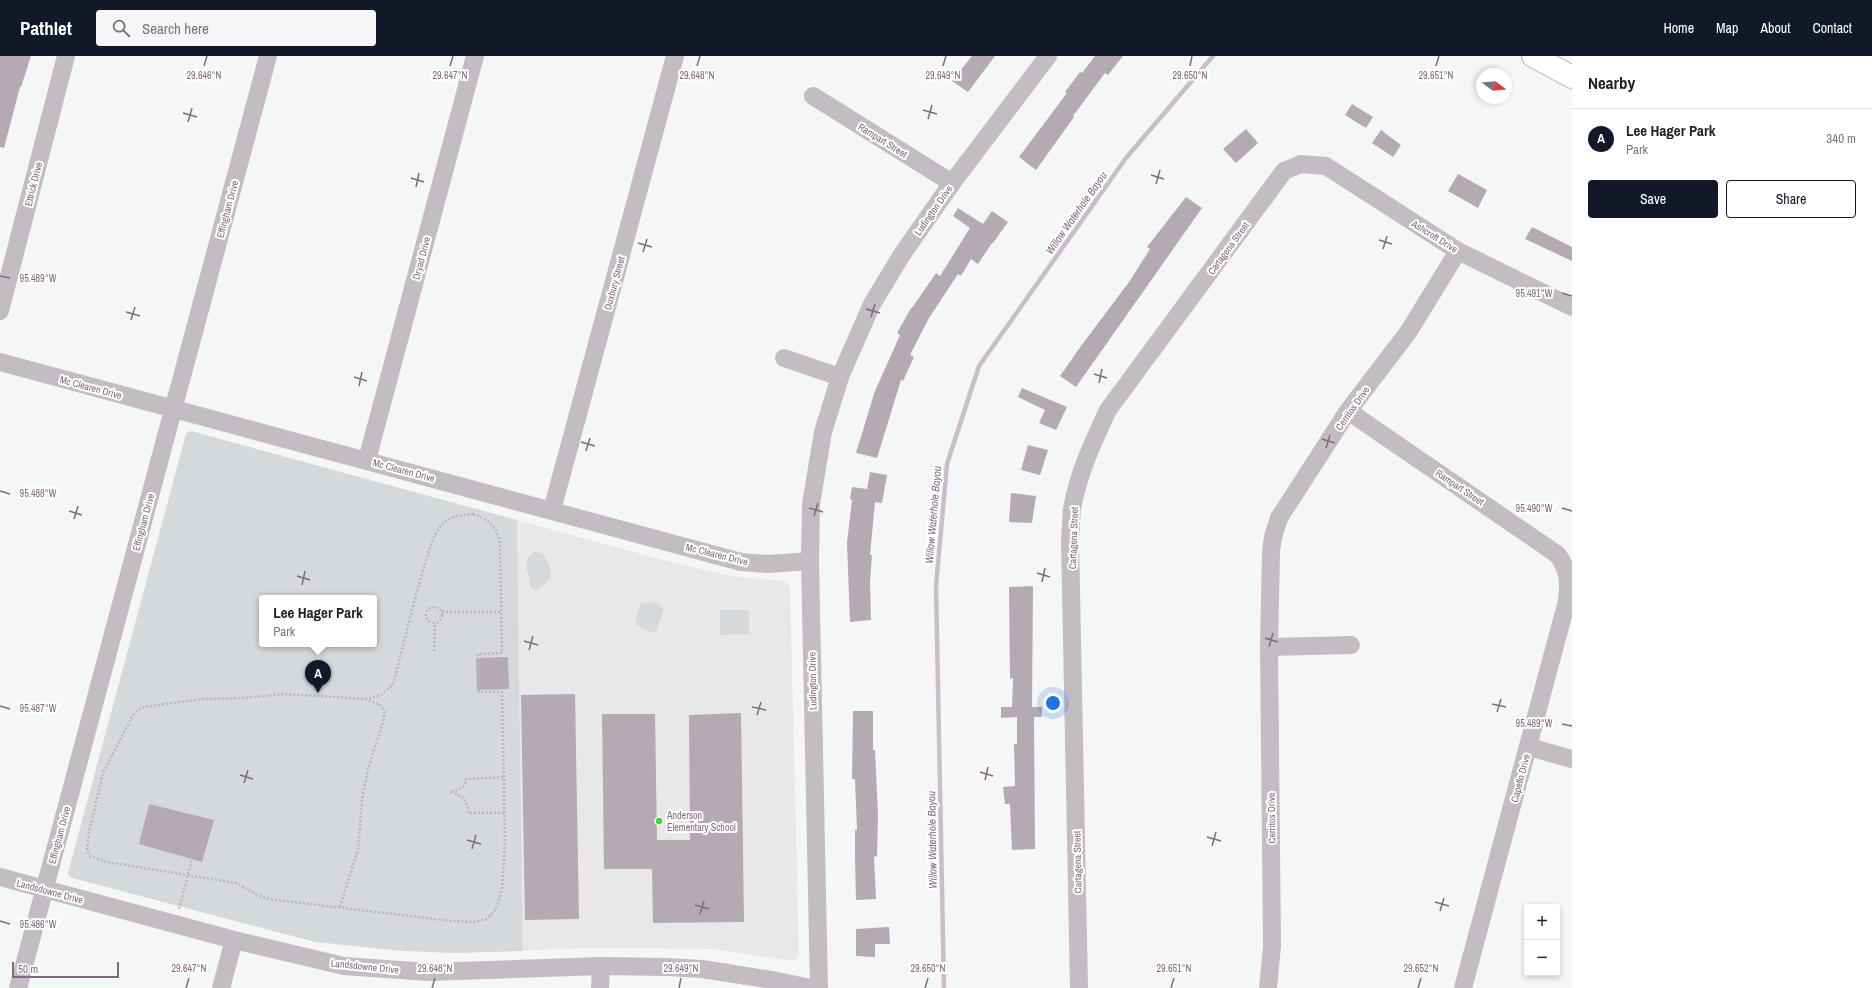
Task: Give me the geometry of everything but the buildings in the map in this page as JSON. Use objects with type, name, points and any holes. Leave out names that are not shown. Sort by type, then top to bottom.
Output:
[{"type":"main road","points":[[1534,56],[1572,77]]},
{"type":"street","name":"Ettrick Drive","points":[[0,312],[66,56]]},
{"type":"street","name":"Effingham Drive","points":[[18,988],[268,56]]},
{"type":"street","name":"Dryad Drive","points":[[367,460],[475,56]]},
{"type":"street","name":"Duxbury Street","points":[[552,510],[675,56]]},
{"type":"street","name":"Ludington Drive","points":[[819,988],[810,561],[811,504],[816,464],[823,432],[840,377],[872,304],[901,256],[952,183],[1048,56]]},
{"type":"street","name":"Rampart Street","points":[[813,96],[952,183]]},
{"type":"street","name":"Ashcroft Drive","points":[[1301,164],[1326,166],[1458,251],[1572,307]]},
{"type":"street","name":"Cartagena Street","points":[[1079,988],[1070,540],[1072,509],[1080,479],[1091,445],[1108,410],[1284,171],[1301,164]]},
{"type":"street","name":"Cerritos Drive","points":[[1268,988],[1272,946],[1269,647],[1271,552],[1273,537],[1279,518],[1348,411],[1409,331],[1458,251]]},
{"type":"street","points":[[784,358],[840,377]]},
{"type":"street","name":"Mc Clearen Drive","points":[[0,362],[741,562],[768,564],[810,561]]},
{"type":"street","name":"Rampart Street","points":[[1348,411],[1558,555],[1566,567]]},
{"type":"street","name":"Capello Drive","points":[[1463,988],[1567,601],[1569,585],[1566,567]]},
{"type":"street","points":[[1269,647],[1351,645]]},
{"type":"street","points":[[1529,747],[1572,759]]},
{"type":"street","name":"Landsdowne Drive","points":[[0,877],[234,940],[344,966],[426,980],[601,966],[667,967],[702,969],[811,988]]},
{"type":"street","points":[[221,988],[234,940]]},
{"type":"street","points":[[600,988],[601,966]]},
{"type":"path","points":[[340,907],[358,849],[362,799],[368,769],[385,712],[380,705],[367,700],[285,694],[243,698],[202,699],[144,707],[133,715],[103,773],[89,832],[87,849],[90,856],[108,862],[236,883],[260,896],[269,899],[451,921],[475,922],[486,919],[494,912],[498,904],[502,888],[504,777],[502,692],[479,692],[478,654],[502,653],[500,543],[498,533],[494,526],[482,517],[472,514],[457,515],[447,520],[439,528],[432,542],[411,612],[394,681],[390,688],[380,695],[367,700]]},
{"type":"path","points":[[435,623],[428,620],[427,613],[433,607],[438,608],[442,612],[501,612]]},
{"type":"path","points":[[435,623],[441,619],[442,612]]},
{"type":"path","points":[[434,651],[435,623]]},
{"type":"path","points":[[504,777],[466,779],[466,784],[461,789],[450,792],[458,794],[465,800],[468,805],[468,813],[504,813]]},
{"type":"path","points":[[175,924],[192,859]]},
{"type":"shaded area","points":[[191,431],[517,520],[523,951],[454,953],[403,951],[315,942],[72,878],[68,873],[186,433]]},
{"type":"shaded area","name":"Anderson Elementary School","points":[[517,520],[675,563],[732,576],[784,581],[790,587],[798,958],[793,961],[713,949],[586,948],[523,951]]},
{"type":"shaded area","points":[[536,551],[543,554],[547,560],[551,574],[548,581],[537,590],[531,588],[526,570],[528,557]]},
{"type":"shaded area","points":[[650,602],[658,604],[664,609],[656,631],[652,633],[636,625],[640,604]]},
{"type":"shaded area","points":[[720,610],[749,610],[749,634],[720,635]]},
{"type":"waterway","name":"Willow Waterhole Bayou","points":[[944,988],[936,586],[947,464],[979,366],[1126,158],[1213,56]]},
{"type":"place","name":"Lee Hager Park","points":[[318,693]]},
{"type":"place","name":"Anderson Elementary School","points":[[659,821]]}]
